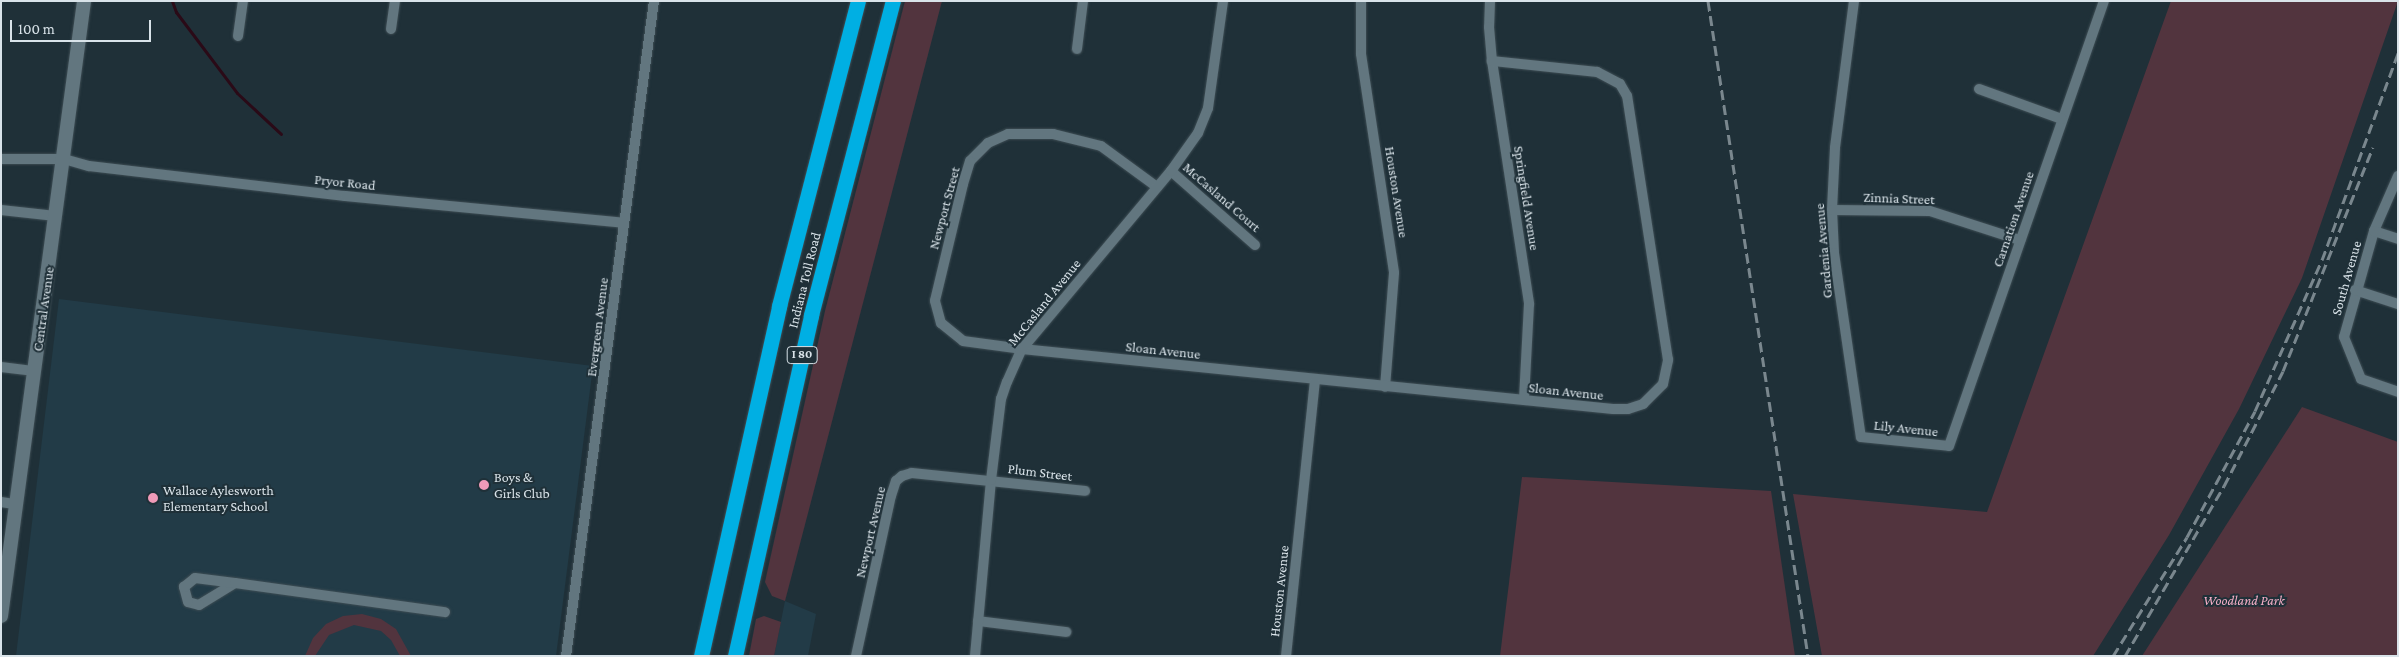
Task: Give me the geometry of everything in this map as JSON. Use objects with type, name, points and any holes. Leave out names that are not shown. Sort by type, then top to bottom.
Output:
[{"type":"highway","name":"Indiana Toll Road","points":[[701,656],[779,306],[858,1]]},
{"type":"highway","name":"Indiana Toll Road","points":[[735,656],[811,315],[893,1]]},
{"type":"main road","name":"Central Avenue","points":[[1,616],[8,503],[35,371],[84,1]]},
{"type":"street","points":[[238,36],[243,1]]},
{"type":"street","points":[[391,29],[395,1]]},
{"type":"street","name":"Evergreen Avenue","points":[[566,656],[654,1]]},
{"type":"street","points":[[1077,49],[1083,1]]},
{"type":"street","name":"McCasland Avenue","points":[[975,656],[1001,399],[1022,349],[1171,171],[1198,133],[1208,108],[1223,1]]},
{"type":"street","name":"Houston Avenue","points":[[1361,1],[1361,54],[1394,273],[1385,387]]},
{"type":"street","name":"Springfield Avenue","points":[[1490,1],[1488,27],[1492,61],[1529,304],[1524,400]]},
{"type":"street","name":"Gardenia Avenue","points":[[1854,1],[1835,148],[1832,210],[1834,253],[1861,437]]},
{"type":"street","name":"Carnation Avenue","points":[[1949,446],[2104,1]]},
{"type":"street","name":"Sloan Avenue","points":[[1022,349],[1314,381],[1628,410],[1655,396],[1663,384],[1668,360],[1627,96],[1620,84],[1597,72],[1492,61]]},
{"type":"street","points":[[1979,89],[2062,119]]},
{"type":"street","name":"Newport Street","points":[[1022,349],[963,341],[941,323],[935,309],[936,293],[970,161],[988,143],[1008,134],[1053,134],[1100,146],[1156,187]]},
{"type":"street","name":"Pryor Road","points":[[1,159],[64,159],[89,166],[345,196],[624,223]]},
{"type":"street","name":"McCasland Court","points":[[1171,171],[1255,245]]},
{"type":"street","name":"South Avenue","points":[[2397,174],[2374,231],[2355,290],[2344,337],[2361,379],[2398,392]]},
{"type":"street","points":[[1,210],[56,216]]},
{"type":"street","name":"Zinnia Street","points":[[1832,210],[1930,211],[2020,240]]},
{"type":"street","points":[[2374,231],[2398,239]]},
{"type":"street","points":[[2355,290],[2398,304]]},
{"type":"street","points":[[1,367],[35,371]]},
{"type":"street","name":"Houston Avenue","points":[[1286,656],[1314,381]]},
{"type":"street","name":"Lily Avenue","points":[[1861,437],[1949,446]]},
{"type":"street","name":"Newport Avenue","points":[[856,656],[896,481],[912,473],[992,480]]},
{"type":"street","name":"Plum Street","points":[[992,480],[1085,491]]},
{"type":"street","points":[[235,583],[445,612]]},
{"type":"street","points":[[978,621],[1066,632]]},
{"type":"shaded area","points":[[59,299],[593,366],[556,656],[16,656]]},
{"type":"shaded area","points":[[785,601],[816,614],[808,656],[774,656]]},
{"type":"green space","points":[[905,1],[942,1],[785,601],[772,596],[765,582],[825,311]]},
{"type":"green space","points":[[2171,1],[2398,1],[2302,278],[2239,409],[2169,535],[2093,656],[1822,656],[1793,494],[1987,512]]},
{"type":"green space","name":"Woodland Park","points":[[2302,407],[2398,442],[2398,656],[2142,656]]},
{"type":"green space","points":[[1522,477],[1771,491],[1795,656],[1500,656]]},
{"type":"green space","points":[[362,614],[381,619],[396,629],[411,656],[400,656],[391,640],[381,631],[354,625],[329,635],[315,656],[305,656],[313,638],[326,624],[343,616]]},
{"type":"green space","points":[[764,616],[781,622],[774,656],[749,656],[756,619]]},
{"type":"waterway","points":[[172,1],[176,12],[237,93],[281,134]]},
{"type":"railway","points":[[1708,1],[1808,656]]},
{"type":"railway","points":[[2113,656],[2187,537],[2255,411],[2322,260],[2398,53]]},
{"type":"railway","points":[[2125,656],[2224,486],[2283,371],[2373,147]]},
{"type":"place","name":"Boys & Girls Club","points":[[484,485]]},
{"type":"place","name":"Wallace Aylesworth Elementary School","points":[[153,498]]}]
